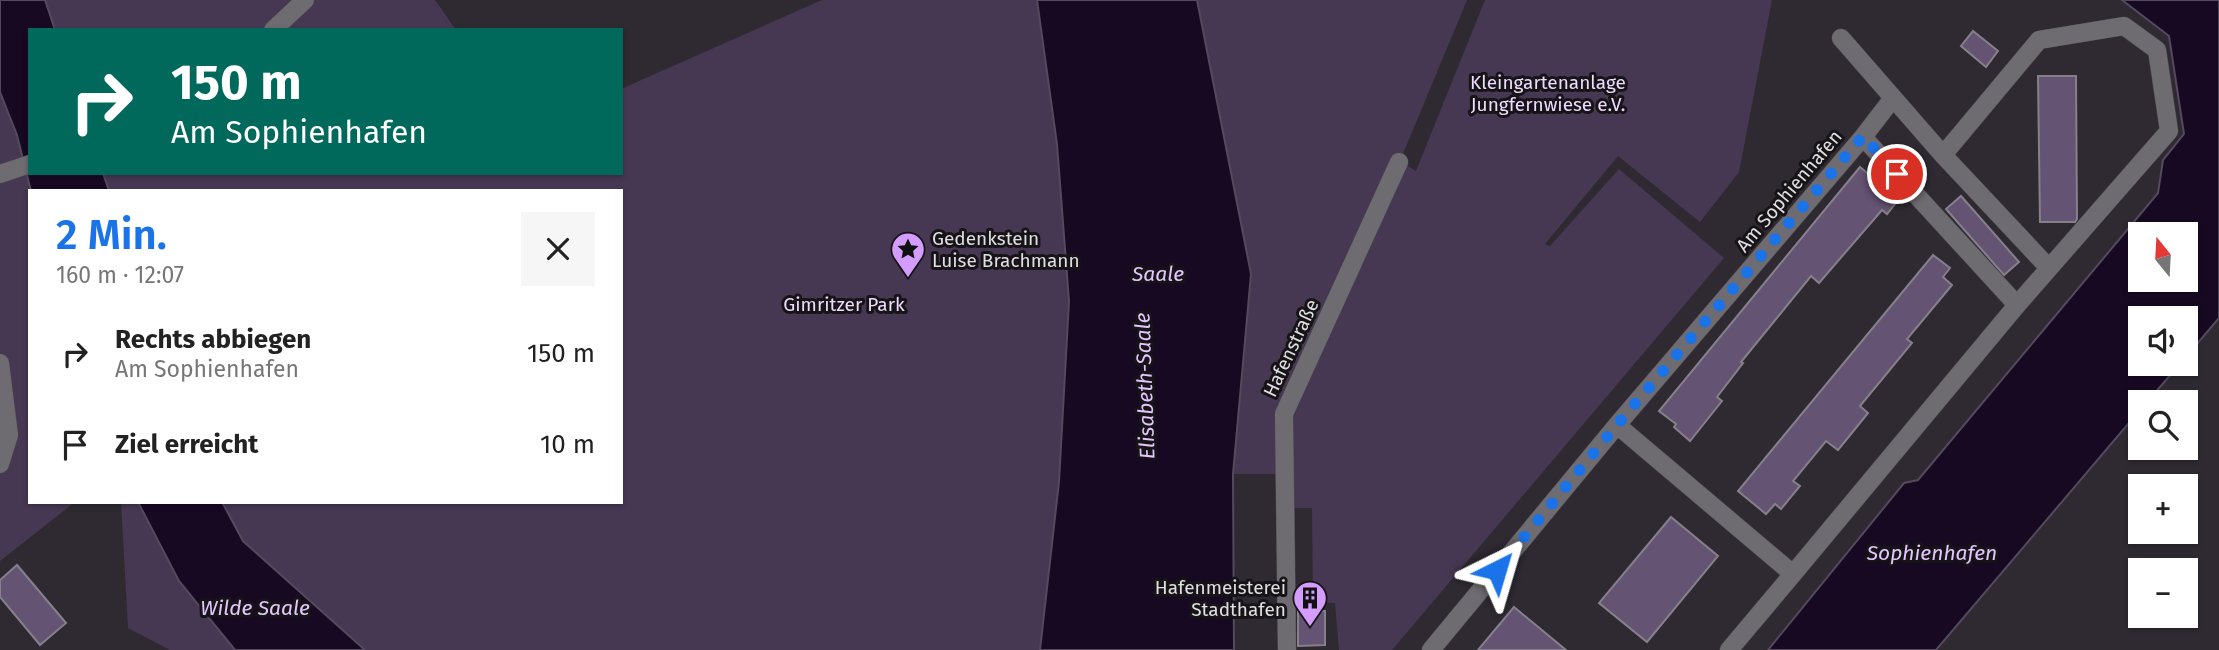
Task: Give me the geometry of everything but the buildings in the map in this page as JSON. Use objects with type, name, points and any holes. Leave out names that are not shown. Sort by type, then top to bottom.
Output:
[{"type":"street","points":[[275,28],[305,0]]},
{"type":"street","points":[[1729,650],[2017,305],[2169,131],[2157,50],[2124,26],[2039,40],[1943,155]]},
{"type":"street","points":[[1840,38],[1943,155],[2049,268]]},
{"type":"street","points":[[1863,136],[1893,98]]},
{"type":"street","name":"Am Sophienhafen","points":[[1431,650],[1617,425],[1863,136],[2017,305]]},
{"type":"street","name":"Hafenstraße","points":[[1287,650],[1284,414],[1399,162]]},
{"type":"street","points":[[0,173],[28,165]]},
{"type":"street","points":[[0,363],[9,435],[0,464]]},
{"type":"street","points":[[1617,425],[1793,574]]},
{"type":"green space","points":[[45,0],[435,0],[455,28],[54,28]]},
{"type":"green space","name":"Gimritzer Park","points":[[822,0],[1037,0],[1057,144],[1069,301],[1059,482],[1040,650],[365,650],[243,541],[223,504],[623,504],[623,189],[108,189],[104,175],[623,175],[623,88]]},
{"type":"green space","name":"Kleingartenanlage Jungfernwiese e.V.","points":[[1197,0],[1467,0],[1400,161],[1416,171],[1485,0],[1772,0],[1739,172],[1700,222],[1618,156],[1545,244],[1550,246],[1619,169],[1724,258],[1392,650],[1339,650],[1335,603],[1313,602],[1312,508],[1284,508],[1280,474],[1233,474],[1250,274]]},
{"type":"green space","points":[[0,92],[17,135],[30,189],[28,189],[28,504],[72,504],[0,561]]},
{"type":"green space","points":[[121,504],[139,504],[179,581],[235,650],[170,650],[128,628]]},
{"type":"water","points":[[0,0],[45,0],[54,28],[28,28],[28,175],[104,175],[108,189],[30,189],[17,135],[0,92]]},
{"type":"water","name":"Saale","points":[[1037,0],[1197,0],[1251,274],[1233,474],[1234,650],[1040,650],[1059,482],[1069,301],[1057,144]]},
{"type":"water","name":"Sophienhafen","points":[[2122,0],[2219,0],[2219,318],[2198,343],[2198,306],[2128,306],[2128,376],[2170,376],[2157,390],[2128,390],[2128,424],[1936,650],[1768,650],[1904,483],[1918,480],[2128,229],[2128,292],[2198,292],[2198,222],[2134,222],[2158,193],[2163,160],[2184,134],[2169,36]]},
{"type":"water","name":"Wilde Saale","points":[[139,504],[223,504],[243,541],[365,650],[235,650],[179,581]]},
{"type":"place","name":"Gedenkstein Luise Brachmann","points":[[908,279]]},
{"type":"place","name":"Hafenmeisterei Stadthafen","points":[[1310,628]]},
{"type":"route","points":[[1497,570],[1863,136],[1897,174]]},
{"type":"water label","name":"Elisabeth-Saale","points":[[1145,386]]}]
